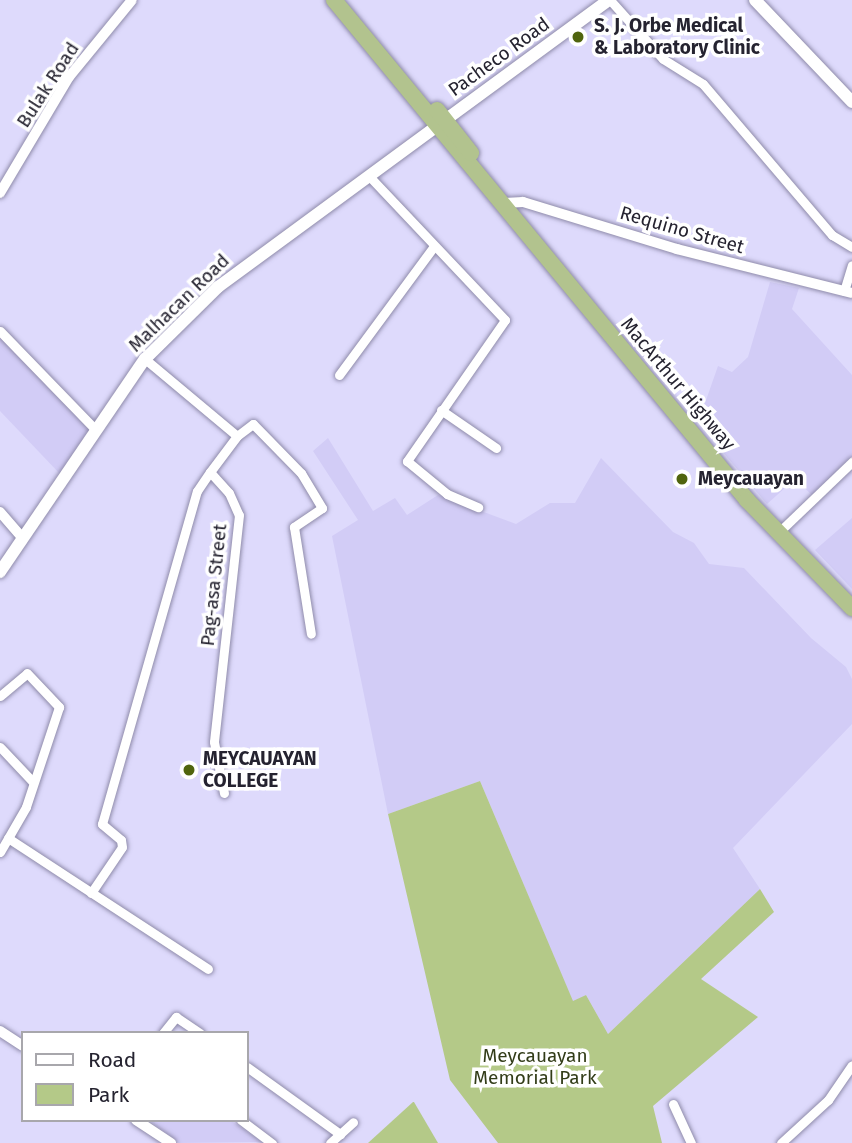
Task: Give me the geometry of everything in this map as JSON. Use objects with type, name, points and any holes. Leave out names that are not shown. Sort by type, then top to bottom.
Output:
[{"type":"highway","name":"MacArthur Highway","points":[[334,0],[441,124]]},
{"type":"highway","name":"MacArthur Highway","points":[[348,0],[441,124],[469,167],[483,177],[778,533],[852,608]]},
{"type":"main road","name":"Pacheco Road","points":[[441,124],[610,0]]},
{"type":"main road","points":[[755,0],[852,102]]},
{"type":"main road","name":"Malhacan Road","points":[[0,572],[145,359],[218,287],[441,124]]},
{"type":"street","name":"Bulak Road","points":[[0,193],[69,76],[132,0]]},
{"type":"street","points":[[610,0],[663,59],[703,84],[832,235],[852,247]]},
{"type":"street","points":[[369,176],[505,320],[441,410],[409,465],[447,494],[478,507]]},
{"type":"street","name":"Requino Street","points":[[504,203],[523,202],[677,249],[848,292]]},
{"type":"street","points":[[340,375],[434,246]]},
{"type":"street","points":[[848,292],[852,265]]},
{"type":"street","points":[[0,331],[96,430]]},
{"type":"street","points":[[145,359],[237,436]]},
{"type":"street","points":[[441,410],[496,448]]},
{"type":"street","points":[[91,893],[122,847],[121,840],[103,828],[105,814],[197,491],[237,436],[253,424],[301,473],[322,508],[294,527],[311,634]]},
{"type":"street","points":[[778,533],[852,462]]},
{"type":"street","name":"Pag-asa Street","points":[[210,472],[236,503],[239,514],[214,742],[224,793]]},
{"type":"street","points":[[0,512],[23,538]]},
{"type":"street","points":[[0,696],[27,673],[59,707],[26,807],[0,852]]},
{"type":"street","points":[[0,747],[33,782]]},
{"type":"street","points":[[8,838],[208,969]]},
{"type":"street","points":[[165,1031],[176,1017],[197,1031]]},
{"type":"street","points":[[0,1031],[21,1045]]},
{"type":"street","points":[[781,1143],[828,1100],[852,1065]]},
{"type":"street","points":[[248,1068],[340,1134]]},
{"type":"street","points":[[673,1104],[691,1143]]},
{"type":"street","points":[[139,1122],[171,1143]]},
{"type":"street","points":[[244,1122],[272,1143]]},
{"type":"street","points":[[330,1143],[353,1122]]},
{"type":"shaded area","points":[[770,282],[799,288],[792,309],[852,375],[852,457],[813,496],[795,479],[767,504],[698,423],[718,366],[732,372],[748,357]]},
{"type":"shaded area","points":[[0,338],[89,430],[60,474],[0,411]]},
{"type":"shaded area","points":[[328,438],[373,511],[395,498],[407,515],[438,495],[516,524],[550,503],[575,503],[601,458],[673,532],[694,543],[709,564],[744,568],[811,638],[846,667],[852,679],[852,724],[733,848],[760,889],[608,1034],[586,995],[573,1002],[480,781],[388,814],[332,536],[358,520],[313,451]]},
{"type":"shaded area","points":[[852,518],[852,589],[815,550]]},
{"type":"shaded area","points":[[152,1122],[233,1122],[262,1142],[179,1143]]},
{"type":"green space","name":"Meycauayan Memorial Park","points":[[480,781],[573,1001],[586,995],[608,1034],[760,889],[774,912],[701,979],[758,1017],[653,1106],[662,1143],[498,1143],[450,1080],[388,814]]},
{"type":"green space","points":[[413,1102],[438,1143],[368,1143]]},
{"type":"place","name":"S. J. Orbe Medical & Laboratory Clinic","points":[[578,37]]},
{"type":"place","name":"Meycauayan","points":[[682,479]]},
{"type":"place","name":"MEYCAUAYAN COLLEGE","points":[[189,770]]}]
